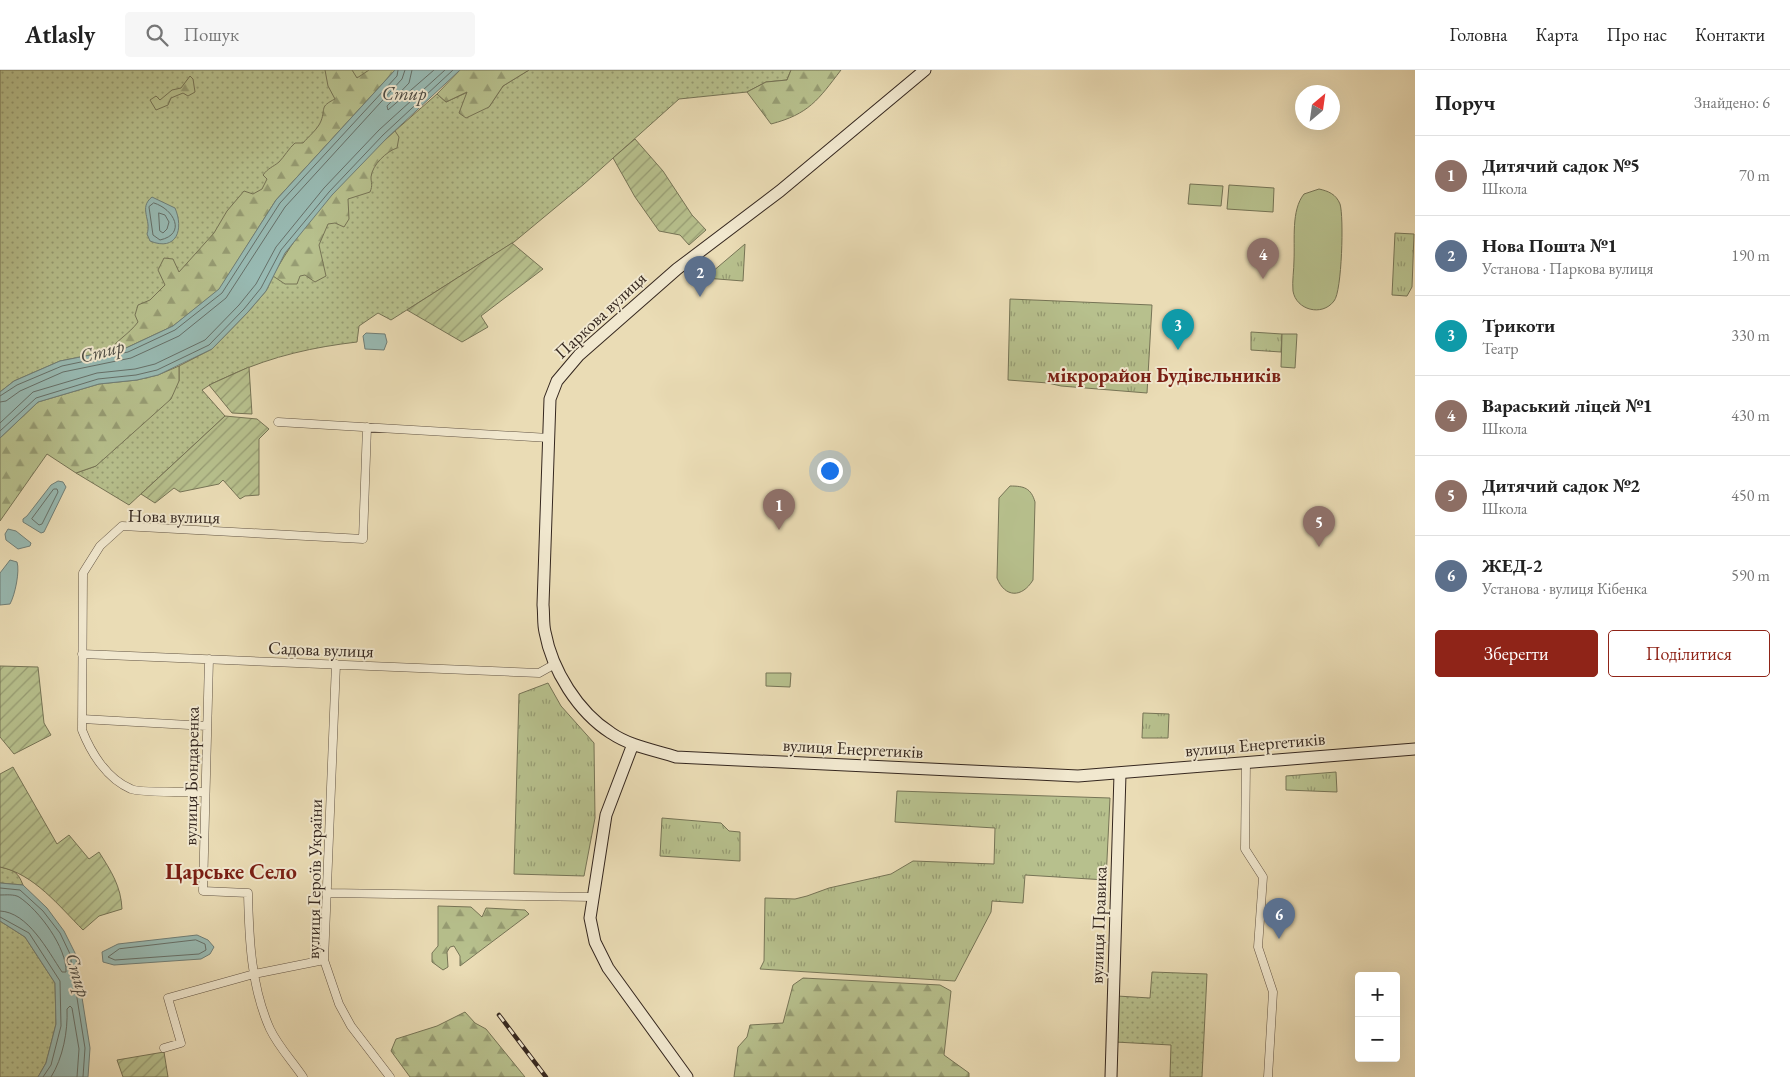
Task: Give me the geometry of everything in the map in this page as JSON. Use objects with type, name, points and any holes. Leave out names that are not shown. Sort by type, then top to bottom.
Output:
[{"type":"street","name":"Паркова вулиця","points":[[549,438],[550,399],[557,381],[579,355],[677,269],[780,191],[925,70]]},
{"type":"street","points":[[278,422],[549,438]]},
{"type":"street","name":"Нова вулиця","points":[[205,792],[132,790],[106,771],[94,755],[82,730],[83,573],[100,546],[122,526],[363,539],[367,426]]},
{"type":"street","name":"вулиця Енергетиків","points":[[549,438],[543,605],[545,633],[555,664],[566,686],[584,709],[610,733],[633,744],[676,757],[1064,776],[1120,774],[1415,748]]},
{"type":"street","name":"Садова вулиця","points":[[82,654],[539,673],[555,664]]},
{"type":"street","name":"вулиця Бондаренка","points":[[209,659],[203,891],[248,892],[249,926],[259,1001],[271,1031],[303,1077]]},
{"type":"street","name":"вулиця Героїв України","points":[[336,664],[324,960],[339,1004],[351,1026],[390,1077]]},
{"type":"street","points":[[82,719],[207,726]]},
{"type":"street","points":[[633,744],[606,815],[591,924],[595,942],[608,968],[687,1077]]},
{"type":"street","points":[[1246,762],[1245,850],[1263,877],[1258,947],[1274,992],[1268,1077]]},
{"type":"street","name":"вулиця Правика","points":[[1111,1077],[1120,774]]},
{"type":"street","points":[[328,893],[594,897]]},
{"type":"street","points":[[164,1048],[181,1043],[168,998],[254,974],[324,960]]},
{"type":"green space","points":[[0,70],[395,70],[276,200],[219,289],[200,304],[126,348],[60,361],[14,381],[0,392]]},
{"type":"green space","points":[[325,70],[352,70],[357,78],[369,70],[395,70],[276,200],[219,290],[173,326],[126,348],[108,352],[138,322],[135,315],[138,305],[150,300],[165,285],[158,270],[164,258],[173,259],[179,272],[214,233],[227,211],[244,191],[253,194],[262,189],[267,179],[263,175],[279,162],[295,143],[303,143],[318,127],[325,106],[335,99],[328,86]]},
{"type":"green space","points":[[460,70],[529,70],[503,86],[489,107],[466,118],[459,113],[467,92],[446,102],[437,94]]},
{"type":"green space","points":[[529,70],[791,70],[787,80],[766,82],[747,92],[679,99],[584,184],[514,242],[391,320],[378,313],[359,326],[357,342],[278,357],[217,381],[202,390],[225,416],[129,505],[76,473],[96,466],[179,381],[179,366],[212,349],[248,312],[266,291],[285,253],[387,138],[437,94],[446,102],[468,92],[489,107],[503,86]]},
{"type":"green space","points":[[791,70],[841,70],[826,90],[812,104],[795,116],[771,124],[747,92],[766,82],[787,80]]},
{"type":"green space","points":[[190,76],[193,79],[195,92],[188,96],[183,93],[171,98],[168,105],[156,110],[150,100],[156,96],[160,100],[172,90],[181,88]]},
{"type":"green space","points":[[395,131],[399,137],[397,148],[385,155],[377,163],[372,172],[370,192],[348,199],[349,219],[344,227],[335,223],[328,224],[319,245],[326,276],[315,282],[305,275],[300,276],[297,284],[285,284],[273,276],[312,218],[344,180]]},
{"type":"green space","points":[[635,139],[663,171],[692,215],[706,230],[689,245],[680,235],[659,231],[635,197],[613,158]]},
{"type":"green space","points":[[1190,184],[1223,186],[1221,206],[1188,204]]},
{"type":"green space","points":[[1229,185],[1274,188],[1273,212],[1227,209]]},
{"type":"green space","points":[[1319,189],[1331,194],[1340,204],[1342,238],[1337,295],[1329,306],[1317,310],[1304,307],[1299,303],[1295,298],[1293,283],[1294,226],[1297,208],[1304,194]]},
{"type":"green space","points":[[1395,233],[1414,234],[1412,287],[1407,296],[1392,295]]},
{"type":"green space","points":[[512,243],[543,269],[481,316],[488,327],[462,342],[407,310]]},
{"type":"green space","points":[[745,244],[743,281],[705,278]]},
{"type":"green space","points":[[1010,299],[1152,305],[1147,393],[1008,380]]},
{"type":"green space","points":[[1251,332],[1282,334],[1281,352],[1251,350]]},
{"type":"green space","points":[[1282,334],[1297,334],[1295,368],[1281,367]]},
{"type":"green space","points":[[179,366],[179,381],[171,399],[96,466],[76,473],[47,454],[0,521],[0,438],[38,402],[99,384],[137,380],[158,375]]},
{"type":"green space","points":[[249,367],[252,414],[232,413],[209,385]]},
{"type":"green space","points":[[225,416],[257,419],[269,429],[259,439],[259,495],[245,496],[240,499],[223,480],[219,484],[180,492],[174,488],[155,503],[141,494]]},
{"type":"green space","points":[[1010,486],[1026,489],[1035,502],[1033,580],[1029,586],[1019,593],[1009,592],[1004,589],[997,578],[999,498]]},
{"type":"green space","points":[[0,666],[38,667],[44,723],[51,735],[14,754],[0,737]]},
{"type":"green space","points":[[766,673],[791,673],[790,687],[766,686]]},
{"type":"green space","points":[[548,683],[561,706],[594,743],[595,818],[584,876],[514,874],[519,694]]},
{"type":"green space","points":[[1143,713],[1169,714],[1168,738],[1142,738]]},
{"type":"green space","points":[[13,767],[57,844],[69,835],[89,859],[99,852],[111,872],[120,893],[122,909],[99,916],[83,930],[55,901],[35,884],[24,876],[0,867],[0,774]]},
{"type":"green space","points":[[1336,772],[1337,792],[1286,790],[1286,776]]},
{"type":"green space","points":[[897,791],[1110,798],[1106,880],[1025,875],[1023,903],[992,901],[991,912],[955,981],[760,969],[764,961],[765,898],[795,899],[807,896],[829,888],[891,874],[913,861],[994,864],[995,828],[895,822]]},
{"type":"green space","points":[[662,818],[721,823],[729,831],[740,832],[740,861],[660,856]]},
{"type":"green space","points":[[0,867],[15,872],[23,885],[0,883]]},
{"type":"green space","points":[[438,906],[471,907],[482,917],[486,908],[525,910],[529,914],[460,966],[460,956],[454,946],[450,947],[447,952],[448,967],[443,970],[432,962],[432,953],[438,946]]},
{"type":"green space","points":[[0,921],[25,937],[55,983],[56,1024],[46,1063],[38,1077],[0,1077]]},
{"type":"green space","points":[[1152,972],[1207,974],[1202,1077],[1170,1077],[1171,1045],[1115,1042],[1117,996],[1150,998]]},
{"type":"green space","points":[[803,978],[940,985],[951,991],[944,1055],[969,1073],[969,1077],[734,1077],[738,1047],[747,1037],[750,1025],[783,1023],[793,985]]},
{"type":"green space","points":[[465,1012],[475,1023],[486,1029],[525,1077],[410,1077],[391,1051],[396,1039],[437,1026]]},
{"type":"green space","points":[[164,1052],[168,1077],[123,1077],[117,1060]]},
{"type":"water","name":"Стир","points":[[395,70],[460,70],[387,138],[332,195],[285,253],[266,291],[212,349],[158,375],[137,380],[99,384],[38,402],[0,438],[0,392],[14,381],[60,361],[126,348],[173,326],[219,289],[276,200]]},
{"type":"water","points":[[152,197],[175,208],[178,216],[179,224],[176,236],[167,243],[159,244],[150,241],[147,234],[146,205]]},
{"type":"water","points":[[366,333],[385,334],[387,342],[384,350],[365,349],[363,336]]},
{"type":"water","points":[[58,481],[63,482],[66,487],[44,532],[41,533],[23,522],[23,519],[51,485]]},
{"type":"water","points":[[8,529],[16,531],[31,543],[30,546],[18,549],[6,540],[5,534]]},
{"type":"water","points":[[10,560],[17,562],[18,566],[15,589],[10,604],[0,605],[0,573]]},
{"type":"water","name":"Стир","points":[[0,883],[23,885],[47,908],[64,931],[75,953],[90,1048],[88,1077],[38,1077],[46,1063],[56,1024],[55,983],[25,937],[0,921]]},
{"type":"water","points":[[197,935],[208,940],[214,947],[210,954],[201,959],[114,965],[103,962],[102,952],[118,944]]},
{"type":"railway","points":[[499,1015],[546,1077]]},
{"type":"place","name":"Вараський ліцей №1","points":[[1263,279]]},
{"type":"place","name":"Нова Пошта №1","points":[[700,297]]},
{"type":"place","name":"Трикоти","points":[[1178,350]]},
{"type":"place","name":"Дитячий садок №5","points":[[779,530]]},
{"type":"place","name":"Дитячий садок №2","points":[[1319,547]]},
{"type":"place","name":"ЖЕД-2","points":[[1279,939]]},
{"type":"district","name":"мікрорайон Будівельників","points":[[1164,375]]},
{"type":"district","name":"Царське Село","points":[[231,871]]}]
